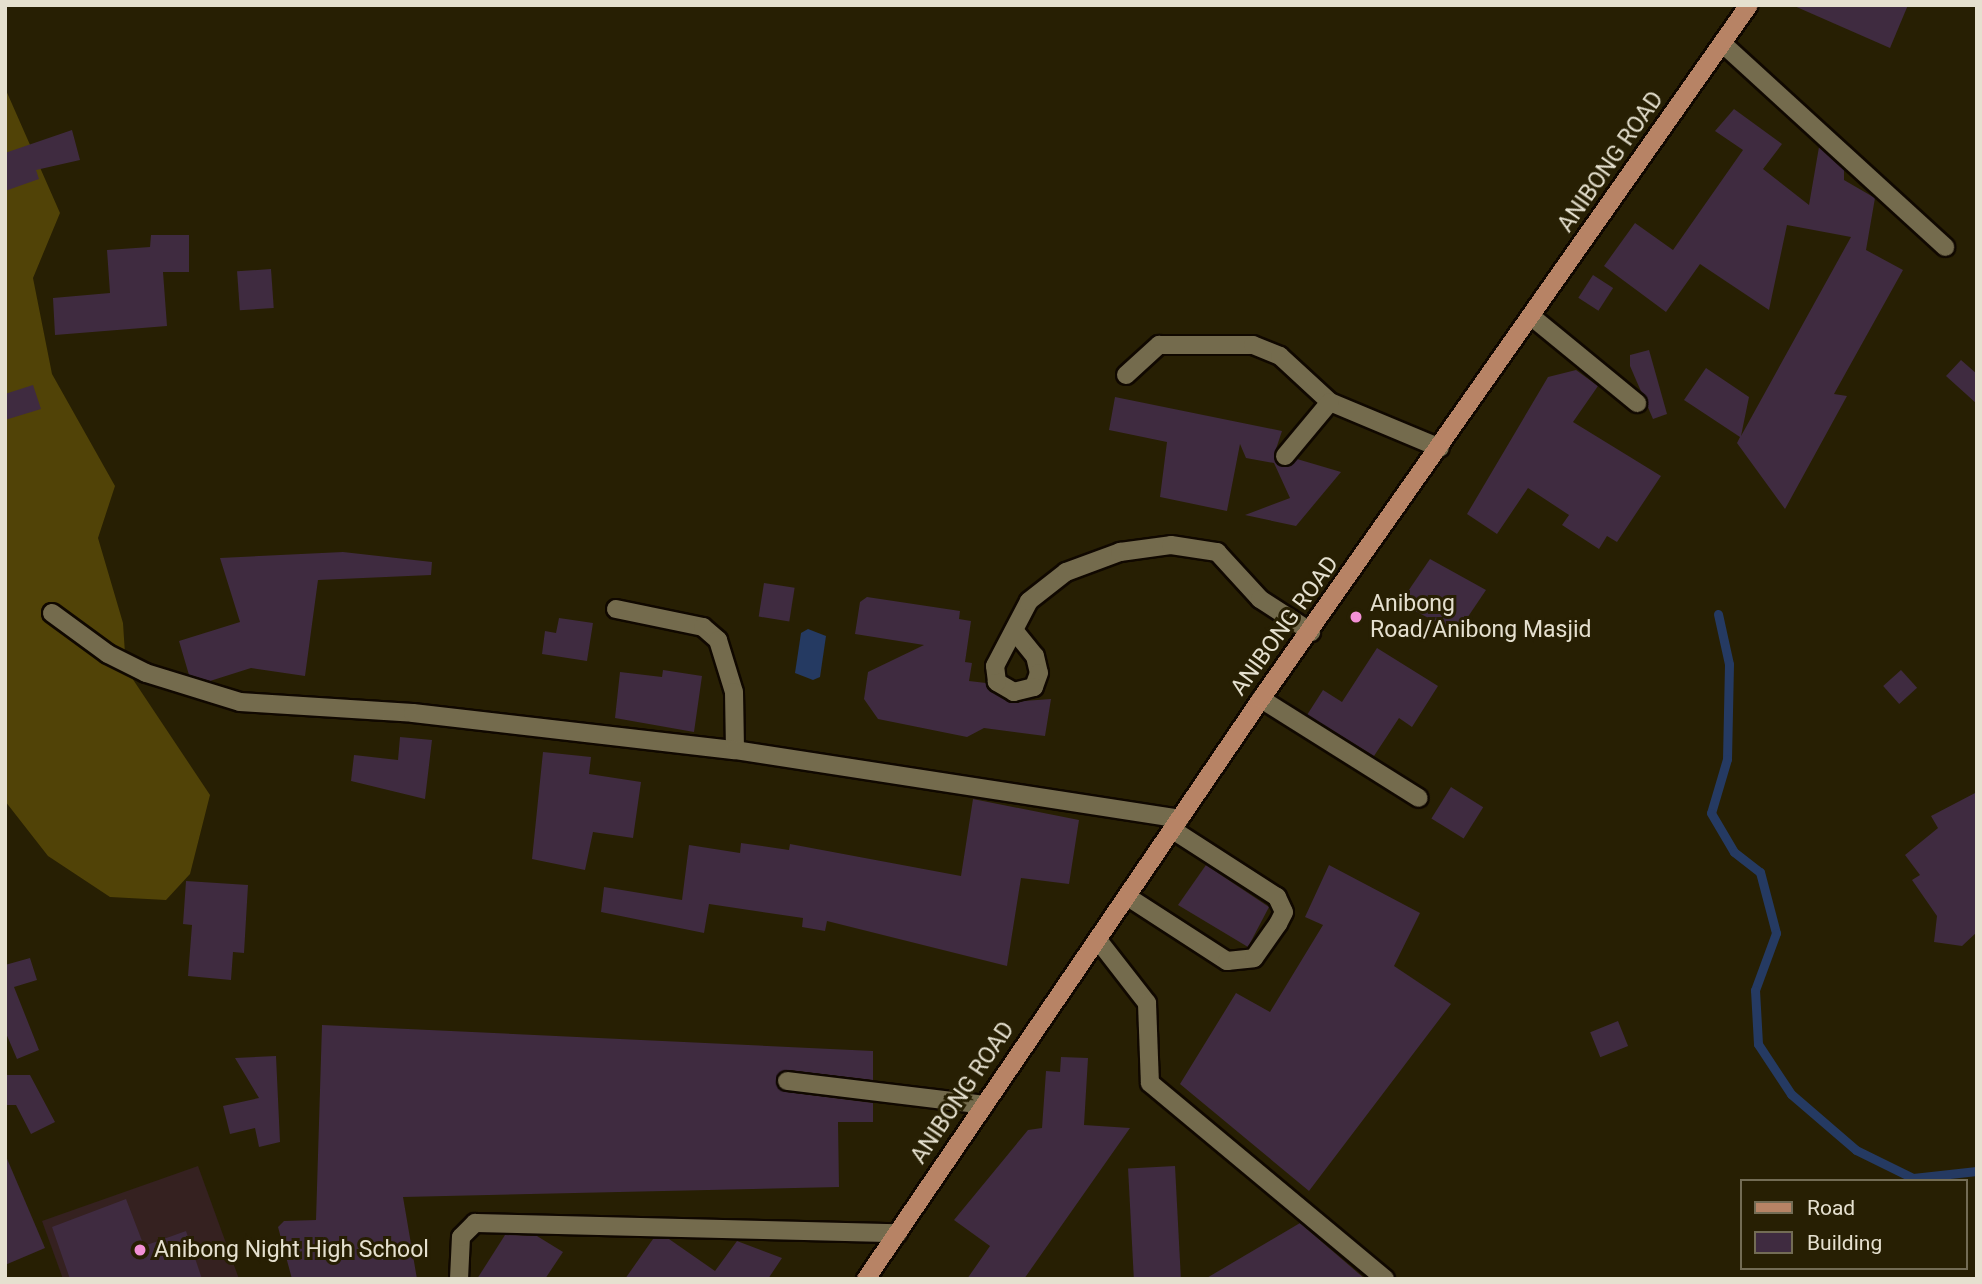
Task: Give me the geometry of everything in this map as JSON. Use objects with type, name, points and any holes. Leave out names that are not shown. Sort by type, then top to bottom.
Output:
[{"type":"main road","name":"ANIBONG ROAD","points":[[866,1279],[1261,699],[1311,632],[1749,5]]},
{"type":"street","points":[[1723,44],[1945,247]]},
{"type":"street","points":[[1532,317],[1637,403]]},
{"type":"street","points":[[1126,375],[1159,345],[1253,345],[1280,356],[1330,402],[1440,448]]},
{"type":"street","points":[[1285,456],[1330,402]]},
{"type":"street","points":[[1017,634],[1029,601],[1066,572],[1119,552],[1171,545],[1217,552],[1260,598],[1311,632]]},
{"type":"street","points":[[616,609],[703,627],[718,640],[734,692],[735,750]]},
{"type":"street","points":[[52,613],[108,654],[186,689],[240,702],[413,713],[735,750],[1176,825],[1277,897],[1284,912],[1279,924],[1254,958],[1227,961],[1128,897]]},
{"type":"street","points":[[1261,699],[1419,798]]},
{"type":"street","points":[[1098,940],[1147,1003],[1150,1083],[1385,1279]]},
{"type":"street","points":[[786,1081],[985,1105]]},
{"type":"street","points":[[459,1279],[461,1237],[475,1223],[898,1233]]},
{"type":"shaded area","points":[[5,88],[60,213],[33,278],[52,374],[115,486],[98,538],[123,623],[126,669],[210,795],[190,874],[166,900],[110,897],[48,856],[5,801]]},
{"type":"shaded area","name":"Anibong Night High School","points":[[198,1166],[239,1279],[63,1279],[42,1221]]},
{"type":"water","points":[[808,629],[826,636],[820,677],[813,680],[795,673],[801,633]]},
{"type":"building","points":[[1792,5],[1908,5],[1890,48]]},
{"type":"building","points":[[1734,109],[1782,144],[1763,169],[1809,205],[1819,147],[1844,170],[1844,180],[1875,198],[1866,250],[1903,270],[1834,394],[1847,396],[1785,509],[1737,443],[1740,437],[1684,400],[1706,368],[1749,397],[1741,436],[1851,237],[1787,225],[1769,310],[1700,264],[1666,312],[1604,266],[1635,223],[1673,250],[1743,150],[1715,131]]},
{"type":"building","points":[[72,130],[80,160],[36,170],[39,179],[5,191],[5,153]]},
{"type":"building","points":[[151,235],[189,235],[189,272],[163,272],[167,326],[55,335],[53,298],[110,293],[107,250],[150,247]]},
{"type":"building","points":[[271,269],[274,308],[240,310],[237,271]]},
{"type":"building","points":[[1593,275],[1613,288],[1598,311],[1578,298]]},
{"type":"building","points":[[1649,350],[1667,414],[1653,419],[1630,366],[1630,355]]},
{"type":"building","points":[[1961,360],[1977,374],[1977,404],[1946,376]]},
{"type":"building","points":[[1576,370],[1598,386],[1573,422],[1661,476],[1617,542],[1607,536],[1599,549],[1562,525],[1569,515],[1528,488],[1497,534],[1467,514],[1548,377]]},
{"type":"building","points":[[33,385],[41,409],[5,420],[5,394]]},
{"type":"building","points":[[1115,397],[1282,431],[1274,455],[1278,465],[1297,459],[1341,472],[1296,526],[1245,515],[1290,498],[1274,463],[1246,458],[1240,444],[1227,511],[1160,497],[1167,442],[1109,430]]},
{"type":"building","points":[[343,552],[432,562],[431,575],[318,580],[305,676],[251,668],[210,681],[189,675],[179,641],[240,622],[220,558]]},
{"type":"building","points":[[1430,559],[1486,590],[1457,633],[1400,603]]},
{"type":"building","points":[[764,583],[795,588],[789,621],[759,617]]},
{"type":"building","points":[[867,597],[960,611],[959,619],[971,621],[965,662],[972,663],[969,681],[986,683],[1009,702],[1051,699],[1045,736],[984,728],[967,737],[878,719],[864,699],[868,672],[924,645],[855,634],[860,602]]},
{"type":"building","points":[[559,618],[593,623],[587,661],[542,654],[545,631],[556,633]]},
{"type":"building","points":[[1377,648],[1438,686],[1412,727],[1399,718],[1374,756],[1307,715],[1323,690],[1342,702]]},
{"type":"building","points":[[663,670],[702,676],[694,732],[615,718],[620,672],[662,677]]},
{"type":"building","points":[[1901,670],[1917,688],[1899,704],[1883,686]]},
{"type":"building","points":[[400,737],[432,740],[425,799],[351,781],[354,755],[398,760]]},
{"type":"building","points":[[543,752],[591,757],[589,774],[641,782],[633,838],[593,832],[585,870],[532,859]]},
{"type":"building","points":[[1451,787],[1483,807],[1464,839],[1431,818]]},
{"type":"building","points":[[1977,792],[1977,932],[1962,946],[1934,942],[1937,916],[1912,880],[1920,875],[1905,855],[1938,828],[1931,816]]},
{"type":"building","points":[[973,799],[1079,820],[1069,884],[1021,878],[1007,966],[827,921],[825,931],[802,927],[803,918],[709,904],[704,933],[601,912],[604,887],[682,900],[689,845],[740,853],[741,843],[789,850],[790,844],[961,876]]},
{"type":"building","points":[[1206,865],[1269,907],[1248,947],[1178,905]]},
{"type":"building","points":[[1329,865],[1420,913],[1394,966],[1451,1004],[1309,1191],[1180,1084],[1236,993],[1270,1012],[1323,925],[1305,917]]},
{"type":"building","points":[[186,881],[248,885],[244,953],[233,952],[231,980],[188,976],[192,925],[183,924]]},
{"type":"building","points":[[30,958],[37,980],[14,987],[39,1050],[17,1059],[5,1031],[5,965]]},
{"type":"building","points":[[1618,1021],[1628,1046],[1600,1057],[1590,1032]]},
{"type":"building","points":[[322,1025],[873,1051],[873,1080],[788,1070],[776,1080],[786,1092],[873,1103],[873,1122],[838,1122],[839,1187],[403,1197],[417,1279],[292,1279],[278,1227],[284,1221],[316,1220]]},
{"type":"building","points":[[276,1056],[280,1142],[259,1147],[255,1128],[230,1134],[223,1106],[259,1098],[235,1058]]},
{"type":"building","points":[[1061,1057],[1088,1058],[1084,1125],[1130,1128],[1024,1279],[967,1279],[990,1246],[954,1220],[1028,1130],[1042,1128],[1046,1071],[1060,1072]]},
{"type":"building","points":[[5,1075],[30,1075],[55,1122],[31,1134],[16,1105],[5,1105]]},
{"type":"building","points":[[5,1154],[45,1248],[5,1265]]},
{"type":"building","points":[[1175,1166],[1181,1279],[1134,1279],[1128,1168]]},
{"type":"building","points":[[126,1199],[144,1246],[186,1231],[202,1279],[70,1279],[52,1227]]},
{"type":"building","points":[[1300,1223],[1365,1279],[1205,1279]]},
{"type":"building","points":[[505,1235],[537,1236],[563,1252],[545,1279],[477,1279]]},
{"type":"building","points":[[653,1239],[669,1239],[715,1271],[737,1241],[782,1258],[768,1279],[625,1279]]},
{"type":"waterway","points":[[1718,614],[1729,664],[1727,759],[1711,813],[1734,852],[1760,872],[1776,933],[1755,990],[1758,1044],[1791,1094],[1856,1150],[1913,1178],[1977,1171]]},
{"type":"place","name":"Anibong Road/Anibong Masjid","points":[[1356,617]]},
{"type":"place","name":"Anibong Night High School","points":[[140,1250]]}]
